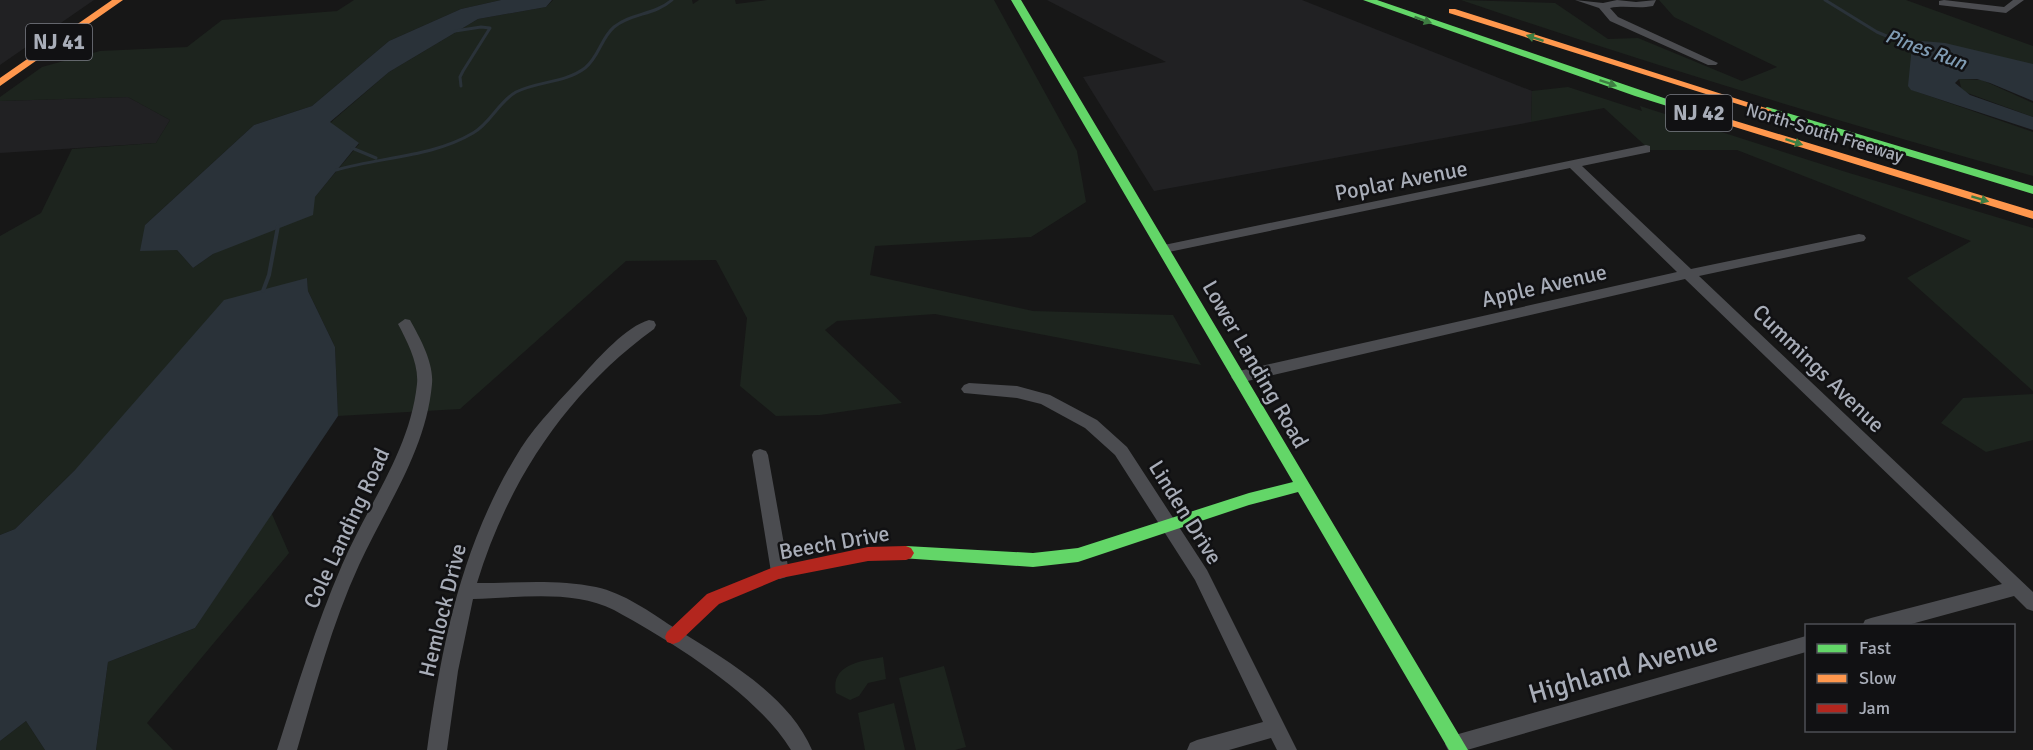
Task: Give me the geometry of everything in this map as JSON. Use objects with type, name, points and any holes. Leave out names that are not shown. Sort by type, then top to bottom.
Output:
[{"type":"main road","name":"NJ 41","points":[[0,83],[118,0]]},
{"type":"main road","name":"Lower Landing Road","points":[[1016,0],[1457,747]]},
{"type":"main road","name":"North-South Freeway","points":[[1368,0],[1639,94],[2033,215]]},
{"type":"main road","name":"North-South Freeway","points":[[1433,4],[1828,130],[2033,190]]},
{"type":"main road","name":"Beech Drive","points":[[673,637],[713,599],[780,572],[868,554],[914,553],[1033,560],[1078,555],[1302,485]]},
{"type":"street","points":[[1580,0],[1603,6],[1624,1],[1640,6],[1648,4],[1651,0]]},
{"type":"street","points":[[1943,3],[2006,10],[2019,0]]},
{"type":"street","points":[[1603,6],[1614,19],[1712,63]]},
{"type":"street","name":"Poplar Avenue","points":[[1164,249],[1575,166],[1646,149]]},
{"type":"street","name":"Cummings Avenue","points":[[1575,166],[2033,603]]},
{"type":"street","name":"Apple Avenue","points":[[1239,377],[1688,274],[1859,238]]},
{"type":"street","name":"Cole Landing Road","points":[[287,750],[329,617],[351,563],[398,474],[416,423],[425,382],[417,345],[405,324]]},
{"type":"street","name":"Hemlock Drive","points":[[437,750],[449,658],[465,591],[490,521],[528,450],[571,398],[620,345],[649,325]]},
{"type":"street","name":"Linden Drive","points":[[969,389],[1017,392],[1045,399],[1092,424],[1121,451],[1201,575],[1287,750]]},
{"type":"street","points":[[760,455],[780,572]]},
{"type":"street","points":[[1879,624],[2017,588]]},
{"type":"street","points":[[465,591],[555,590],[599,596],[639,616],[707,658],[766,704],[797,739],[801,750]]},
{"type":"street","name":"Highland Avenue","points":[[1457,747],[1805,644]]},
{"type":"street","points":[[1197,750],[1276,727]]},
{"type":"shaded area","points":[[0,0],[94,0],[0,65]]},
{"type":"shaded area","points":[[354,0],[501,0],[461,9],[389,41],[312,106],[254,125],[145,225],[177,250],[193,268],[213,254],[314,198],[359,144],[330,123],[389,72],[478,19],[546,7],[553,0],[692,0],[693,4],[699,0],[735,0],[736,4],[767,0],[994,0],[1077,151],[1086,202],[1031,237],[875,246],[870,275],[1033,311],[1173,315],[1201,365],[935,314],[837,321],[825,330],[902,403],[820,415],[776,416],[740,386],[747,318],[716,260],[626,261],[460,409],[338,416],[335,347],[308,291],[307,279],[75,470],[15,529],[0,535],[0,236],[41,213],[72,149],[156,143],[170,120],[128,97],[0,101],[0,97],[42,67],[100,51],[187,47],[222,20],[337,11]]},
{"type":"shaded area","points":[[1047,0],[1302,0],[1532,91],[1531,122],[1154,191],[1083,77],[1166,62]]},
{"type":"shaded area","points":[[1461,0],[1555,3],[1608,39],[1638,38],[1742,81],[1777,67],[1674,17],[1659,0],[1906,0],[2033,46],[2033,66],[1922,41],[1912,90],[2033,132],[2033,176],[1746,92]]},
{"type":"shaded area","points":[[1959,79],[1982,80],[2033,103],[2033,117],[1962,91]]},
{"type":"shaded area","points":[[1568,87],[1642,111],[1640,106],[1846,172],[2033,228],[2033,391],[1907,278],[1971,241],[1737,150],[1650,150],[1604,108],[1531,122],[1532,91]]},
{"type":"shaded area","points":[[128,97],[170,120],[156,143],[0,153],[0,101]]},
{"type":"shaded area","points":[[2033,394],[2033,440],[1986,452],[1941,423],[1963,398]]},
{"type":"shaded area","points":[[271,512],[289,553],[147,723],[173,750],[96,750],[108,662],[195,628]]},
{"type":"shaded area","points":[[883,657],[886,679],[868,683],[859,696],[850,700],[836,693],[835,683],[843,670],[857,663]]},
{"type":"shaded area","points":[[944,666],[966,747],[955,750],[916,750],[899,678]]},
{"type":"shaded area","points":[[894,703],[905,750],[865,750],[858,713]]},
{"type":"shaded area","points":[[26,721],[45,750],[0,750],[0,741]]},
{"type":"water","points":[[501,0],[552,0],[546,7],[478,19],[389,72],[330,122],[359,143],[315,197],[313,215],[213,254],[193,268],[177,250],[140,251],[145,225],[254,125],[312,106],[389,41],[461,9]]},
{"type":"water","points":[[1922,41],[1945,43],[2033,64],[2033,101],[1977,79],[1959,79],[1955,83],[1970,95],[2033,117],[2033,130],[1911,90],[1908,86],[1912,46]]},
{"type":"water","points":[[307,278],[308,291],[335,347],[338,416],[195,628],[108,662],[96,750],[45,750],[26,721],[0,741],[0,535],[15,529],[75,470],[224,300]]},
{"type":"waterway","points":[[336,170],[424,152],[473,133],[485,124],[510,96],[524,88],[577,73],[590,64],[606,36],[614,27],[628,19],[658,9],[672,0]]},
{"type":"waterway","name":"Pines Run","points":[[1825,0],[1877,32],[1915,48]]},
{"type":"waterway","points":[[455,31],[490,28],[463,71],[460,77],[461,86]]},
{"type":"waterway","points":[[352,148],[376,158]]},
{"type":"waterway","points":[[263,291],[269,275],[278,226]]},
{"type":"traffic: fast","points":[[1016,0],[1459,750]]},
{"type":"traffic: fast","points":[[1368,0],[1639,94],[1729,122]]},
{"type":"traffic: fast","points":[[1767,110],[2033,190]]},
{"type":"traffic: fast","points":[[906,553],[1033,560],[1078,555],[1249,499],[1302,485]]},
{"type":"traffic: slow","points":[[0,83],[118,0]]},
{"type":"traffic: slow","points":[[1452,11],[1767,110]]},
{"type":"traffic: slow","points":[[1729,122],[2033,215]]},
{"type":"traffic: jam","points":[[673,637],[713,599],[780,572],[868,554],[906,553]]}]
